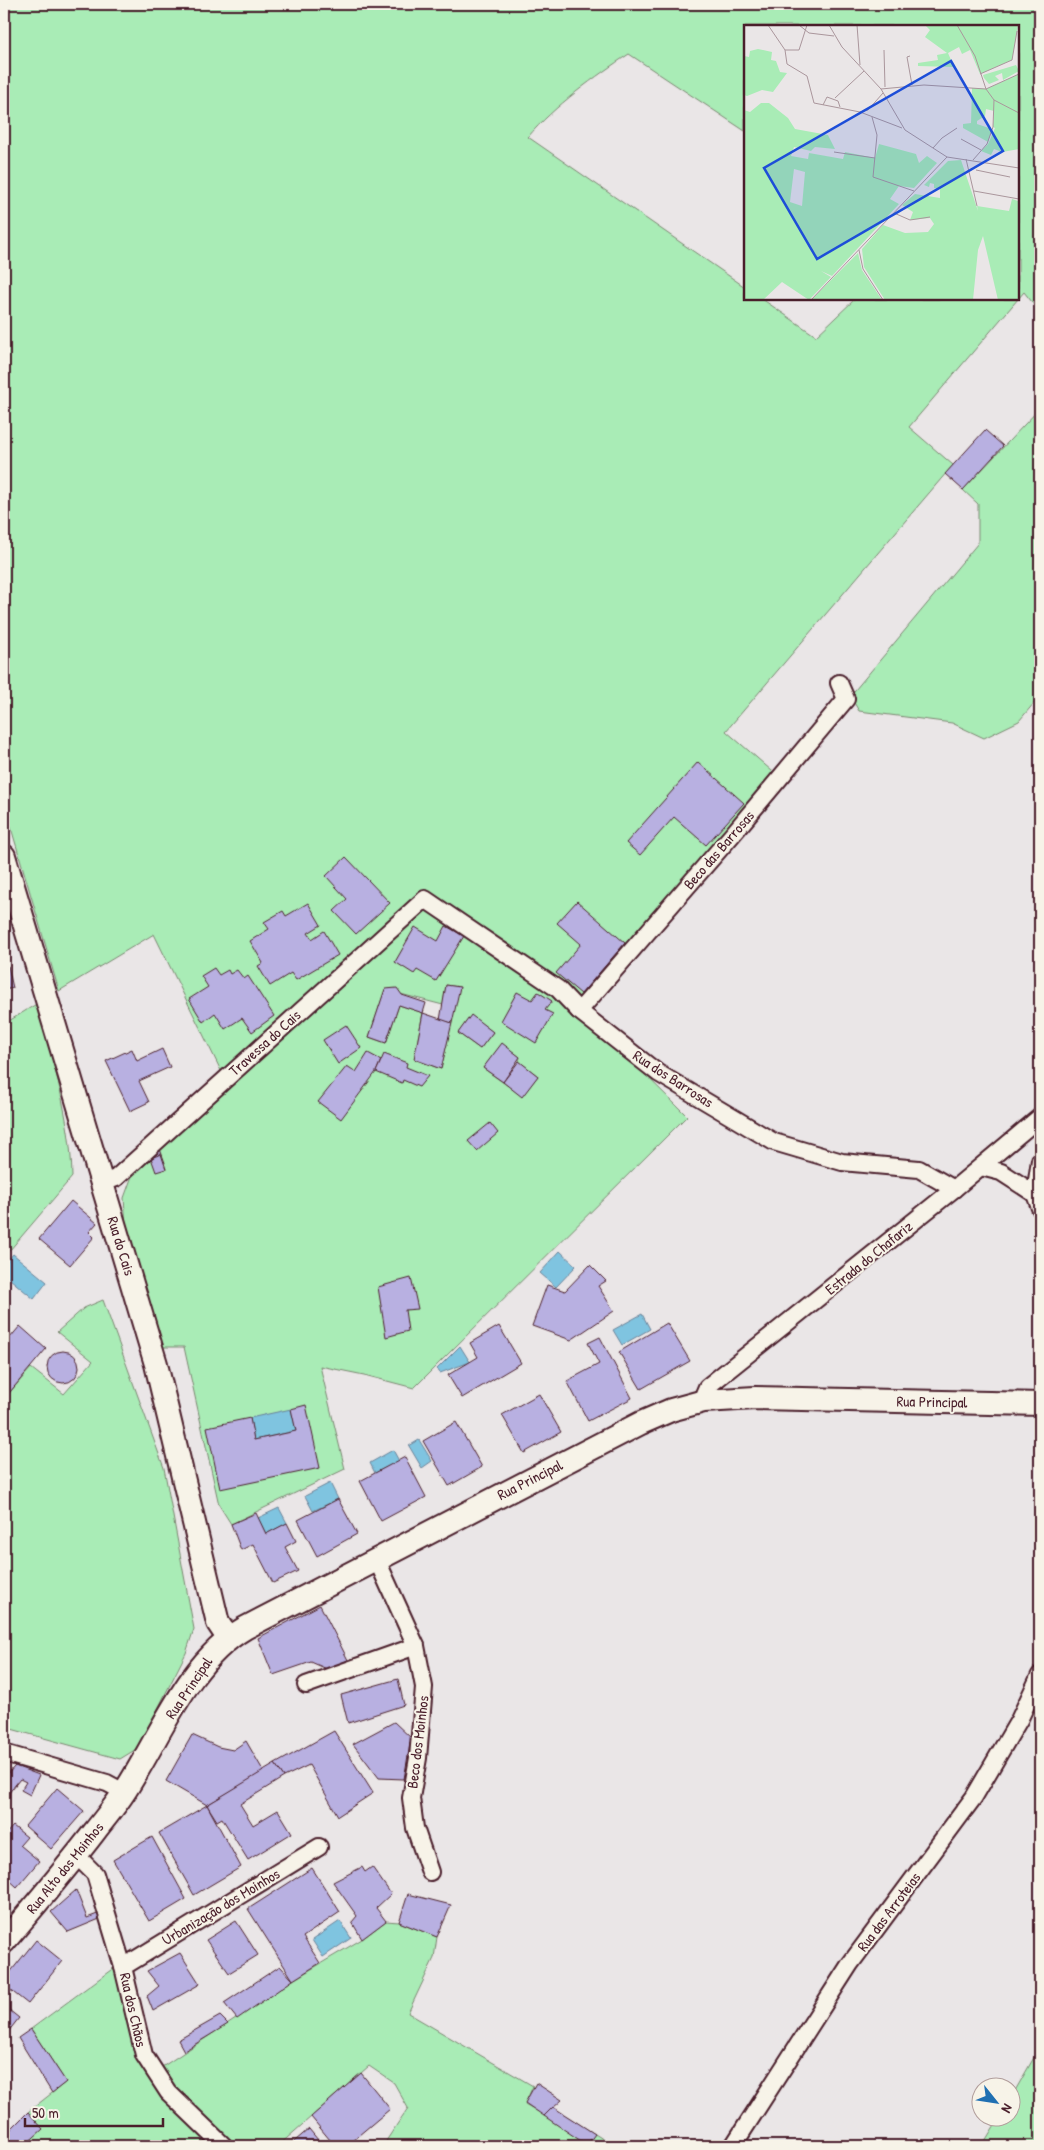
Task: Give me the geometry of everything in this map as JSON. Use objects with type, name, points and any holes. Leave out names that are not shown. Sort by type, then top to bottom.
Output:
[{"type":"street","name":"Beco das Barrosas","points":[[579,1011],[732,835],[846,699],[839,683]]},
{"type":"street","name":"Rua do Cais","points":[[4,856],[10,902],[103,1183],[156,1364],[218,1623],[228,1638]]},
{"type":"street","name":"Rua dos Barrosas","points":[[425,899],[558,989],[579,1011],[658,1073],[774,1142],[842,1162],[918,1170],[954,1189]]},
{"type":"street","name":"Travessa do Cais","points":[[103,1183],[116,1178],[425,899]]},
{"type":"street","name":"Estrada do Chafariz","points":[[704,1401],[707,1387],[954,1189],[1040,1117]]},
{"type":"street","points":[[1038,1201],[1040,1160]]},
{"type":"street","points":[[981,1167],[1001,1172],[1038,1201]]},
{"type":"street","name":"Rua Principal","points":[[124,1792],[190,1681],[206,1659],[228,1638],[376,1558],[641,1423],[671,1410],[704,1401],[755,1398],[1040,1404]]},
{"type":"street","name":"Beco dos Moinhos","points":[[376,1558],[416,1646],[424,1687],[418,1758],[411,1798],[415,1828],[430,1872]]},
{"type":"street","points":[[306,1685],[416,1646]]},
{"type":"street","name":"Rua das Arroteias","points":[[734,2146],[850,1964],[974,1797],[1019,1720],[1036,1696],[1040,1675]]},
{"type":"street","points":[[4,1753],[108,1783],[124,1792]]},
{"type":"street","name":"Rua Alto dos Moinhos","points":[[4,1942],[76,1855],[124,1792]]},
{"type":"street","name":"Urbanização dos Moinhos","points":[[123,1967],[320,1847]]},
{"type":"street","name":"Rua dos Chãos","points":[[76,1855],[95,1874],[123,1967],[144,2055],[168,2092],[224,2146]]},
{"type":"green space","points":[[4,4],[1040,4],[1040,312],[1024,292],[1019,298],[1019,25],[744,25],[744,130],[629,54],[563,103],[528,137],[744,286],[744,300],[763,300],[816,336],[854,300],[1017,300],[909,427],[953,465],[726,731],[780,778],[580,1010],[687,1116],[414,1388],[320,1366],[345,1469],[231,1524],[219,1505],[184,1347],[163,1347],[126,1226],[124,1198],[132,1176],[225,1079],[154,934],[59,991],[4,804]],"holes":[[[446,985],[459,987],[441,1069],[414,1059],[423,1013],[399,1005],[386,1043],[369,1037],[385,990],[443,1005]],[[471,1016],[493,1032],[480,1049],[458,1033]],[[502,1044],[520,1057],[519,1061],[538,1076],[522,1096],[483,1068]]]},
{"type":"green space","points":[[1040,408],[1040,696],[1019,721],[984,738],[952,723],[859,711],[850,696],[978,543],[978,504],[963,490]]},
{"type":"green space","points":[[38,1003],[64,1111],[71,1155],[72,1177],[4,1257],[4,1024]]},
{"type":"green space","points":[[103,1300],[164,1468],[194,1629],[186,1653],[138,1748],[120,1759],[4,1727],[4,1399],[31,1368],[64,1394],[93,1361],[57,1332],[84,1308]]},
{"type":"green space","points":[[386,1921],[399,1922],[437,1937],[434,1958],[408,2013],[533,2086],[525,2104],[544,2115],[552,2107],[614,2146],[389,2146],[386,2141],[408,2108],[394,2083],[369,2066],[278,2146],[231,2146],[178,2091],[162,2067],[293,1980],[362,1939]]},
{"type":"green space","points":[[115,1967],[135,2053],[214,2146],[24,2146],[42,2129],[28,2112],[66,2082],[31,2029]]},
{"type":"green space","points":[[1040,2047],[1040,2146],[982,2146],[993,2128],[1022,2128],[1022,2078]]},
{"type":"water","points":[[560,1251],[576,1266],[556,1287],[540,1273]]},
{"type":"water","points":[[13,1254],[47,1282],[34,1299],[4,1274],[4,1265]]},
{"type":"water","points":[[642,1314],[650,1329],[622,1345],[613,1330]]},
{"type":"water","points":[[460,1346],[470,1362],[440,1373],[437,1369]]},
{"type":"water","points":[[291,1409],[296,1431],[254,1440],[250,1418]]},
{"type":"water","points":[[419,1440],[432,1461],[422,1468],[409,1446]]},
{"type":"water","points":[[393,1450],[399,1461],[375,1473],[370,1463]]},
{"type":"water","points":[[330,1483],[338,1499],[313,1511],[305,1496]]},
{"type":"water","points":[[279,1508],[287,1523],[266,1534],[258,1518]]},
{"type":"water","points":[[340,1921],[351,1938],[323,1957],[312,1940]]},
{"type":"building","points":[[985,430],[1003,446],[963,490],[945,474]]},
{"type":"building","points":[[698,762],[744,803],[706,845],[674,817],[640,855],[626,843]]},
{"type":"building","points":[[346,857],[390,903],[356,934],[334,911],[347,899],[326,876]]},
{"type":"building","points":[[577,901],[625,943],[581,994],[556,973],[581,944],[557,923]]},
{"type":"building","points":[[308,903],[321,925],[308,933],[312,939],[324,931],[338,955],[296,980],[291,973],[270,986],[258,966],[263,963],[250,941],[269,929],[264,922],[283,911],[286,916]]},
{"type":"building","points":[[446,926],[464,936],[436,981],[417,970],[414,974],[395,962],[415,927],[438,941]]},
{"type":"building","points":[[8,966],[13,988],[4,990],[4,967]]},
{"type":"building","points":[[214,968],[219,975],[228,970],[230,974],[237,970],[244,979],[248,976],[274,1016],[252,1032],[242,1018],[225,1029],[215,1013],[203,1022],[189,999],[208,987],[201,976]]},
{"type":"building","points":[[446,985],[460,987],[452,1023],[440,1020]]},
{"type":"building","points":[[397,988],[402,995],[426,1003],[423,1013],[399,1005],[386,1043],[369,1037],[385,989]]},
{"type":"building","points":[[517,992],[532,1000],[538,992],[552,1001],[545,1010],[553,1014],[536,1043],[501,1021]]},
{"type":"building","points":[[423,1013],[452,1023],[441,1069],[414,1059]]},
{"type":"building","points":[[471,1015],[493,1032],[480,1049],[458,1033]]},
{"type":"building","points":[[346,1025],[361,1048],[338,1064],[323,1040]]},
{"type":"building","points":[[502,1043],[520,1057],[503,1082],[483,1068]]},
{"type":"building","points":[[132,1049],[137,1061],[162,1049],[170,1067],[139,1081],[149,1102],[130,1111],[106,1061]]},
{"type":"building","points":[[368,1053],[381,1060],[376,1072],[341,1119],[318,1102],[347,1066],[356,1072]]},
{"type":"building","points":[[384,1054],[407,1063],[406,1067],[428,1076],[419,1087],[403,1080],[402,1083],[376,1072]]},
{"type":"building","points":[[519,1061],[538,1076],[522,1097],[503,1082]]},
{"type":"building","points":[[490,1123],[498,1133],[477,1151],[468,1141]]},
{"type":"building","points":[[160,1149],[165,1163],[156,1166],[151,1151]]},
{"type":"building","points":[[161,1154],[166,1169],[156,1172],[151,1158]]},
{"type":"building","points":[[71,1201],[97,1223],[89,1232],[94,1237],[70,1265],[39,1239]]},
{"type":"building","points":[[590,1265],[606,1281],[598,1286],[614,1311],[571,1340],[532,1326],[547,1285],[565,1291]]},
{"type":"building","points":[[411,1278],[418,1309],[405,1310],[408,1331],[386,1337],[378,1287]]},
{"type":"building","points":[[667,1323],[690,1361],[641,1389],[619,1352]]},
{"type":"building","points":[[20,1326],[46,1349],[4,1399],[4,1345]]},
{"type":"building","points":[[499,1326],[521,1363],[462,1398],[448,1375],[478,1357],[470,1343]]},
{"type":"building","points":[[600,1337],[632,1398],[588,1421],[567,1381],[599,1364],[588,1343]]},
{"type":"building","points":[[63,1351],[74,1356],[79,1367],[74,1378],[63,1383],[52,1378],[47,1367],[52,1356]]},
{"type":"building","points":[[539,1394],[561,1432],[524,1453],[502,1415]]},
{"type":"building","points":[[306,1405],[320,1468],[220,1489],[207,1427],[250,1418],[254,1440],[296,1431],[291,1409]]},
{"type":"building","points":[[456,1422],[482,1467],[449,1486],[423,1441]]},
{"type":"building","points":[[405,1457],[426,1497],[381,1521],[360,1481]]},
{"type":"building","points":[[338,1499],[357,1534],[317,1556],[298,1520]]},
{"type":"building","points":[[256,1513],[266,1534],[287,1523],[296,1541],[285,1547],[298,1571],[273,1583],[253,1544],[241,1550],[231,1524]]},
{"type":"building","points":[[320,1605],[348,1660],[327,1669],[311,1662],[273,1675],[258,1638]]},
{"type":"building","points":[[398,1679],[404,1705],[348,1723],[341,1695]]},
{"type":"building","points":[[394,1722],[411,1738],[404,1779],[379,1778],[353,1744]]},
{"type":"building","points":[[334,1731],[373,1793],[338,1816],[309,1765],[284,1777],[275,1764]]},
{"type":"building","points":[[192,1735],[218,1747],[233,1750],[246,1741],[264,1772],[207,1805],[166,1781]]},
{"type":"building","points":[[275,1764],[284,1777],[240,1804],[253,1825],[278,1810],[292,1833],[248,1860],[222,1818],[217,1821],[207,1805]]},
{"type":"building","points":[[15,1766],[39,1775],[30,1795],[21,1790],[26,1782],[20,1779],[4,1799],[4,1778]]},
{"type":"building","points":[[57,1788],[84,1811],[51,1849],[25,1826]]},
{"type":"building","points":[[207,1805],[241,1867],[194,1895],[159,1833]]},
{"type":"building","points":[[13,1826],[27,1837],[20,1845],[39,1861],[17,1887],[4,1875],[4,1836]]},
{"type":"building","points":[[152,1837],[186,1899],[149,1921],[113,1860]]},
{"type":"building","points":[[362,1867],[365,1872],[372,1867],[391,1894],[376,1908],[386,1921],[362,1939],[352,1922],[357,1916],[333,1882]]},
{"type":"building","points":[[312,1868],[340,1912],[303,1937],[320,1963],[293,1980],[248,1909]]},
{"type":"building","points":[[76,1890],[87,1918],[100,1913],[102,1918],[68,1932],[51,1912]]},
{"type":"building","points":[[408,1894],[451,1905],[437,1937],[399,1922]]},
{"type":"building","points":[[236,1921],[258,1955],[229,1973],[206,1940]]},
{"type":"building","points":[[36,1940],[62,1961],[28,2004],[4,1985],[4,1980]]},
{"type":"building","points":[[180,1953],[200,1984],[153,2011],[147,1996],[159,1986],[147,1971]]},
{"type":"building","points":[[280,1966],[293,1980],[237,2019],[224,2003]]},
{"type":"building","points":[[4,2006],[19,2018],[4,2037]]},
{"type":"building","points":[[220,2016],[228,2024],[184,2051],[178,2040]]},
{"type":"building","points":[[31,2029],[66,2082],[52,2093],[18,2038]]},
{"type":"building","points":[[361,2073],[390,2109],[346,2146],[335,2146],[311,2117]]},
{"type":"building","points":[[536,2083],[562,2100],[544,2116],[525,2103]]},
{"type":"building","points":[[553,2107],[595,2134],[587,2145],[544,2116]]},
{"type":"building","points":[[28,2112],[43,2129],[24,2146],[6,2146],[4,2144],[4,2136]]},
{"type":"building","points":[[309,2129],[323,2146],[289,2146]]}]
